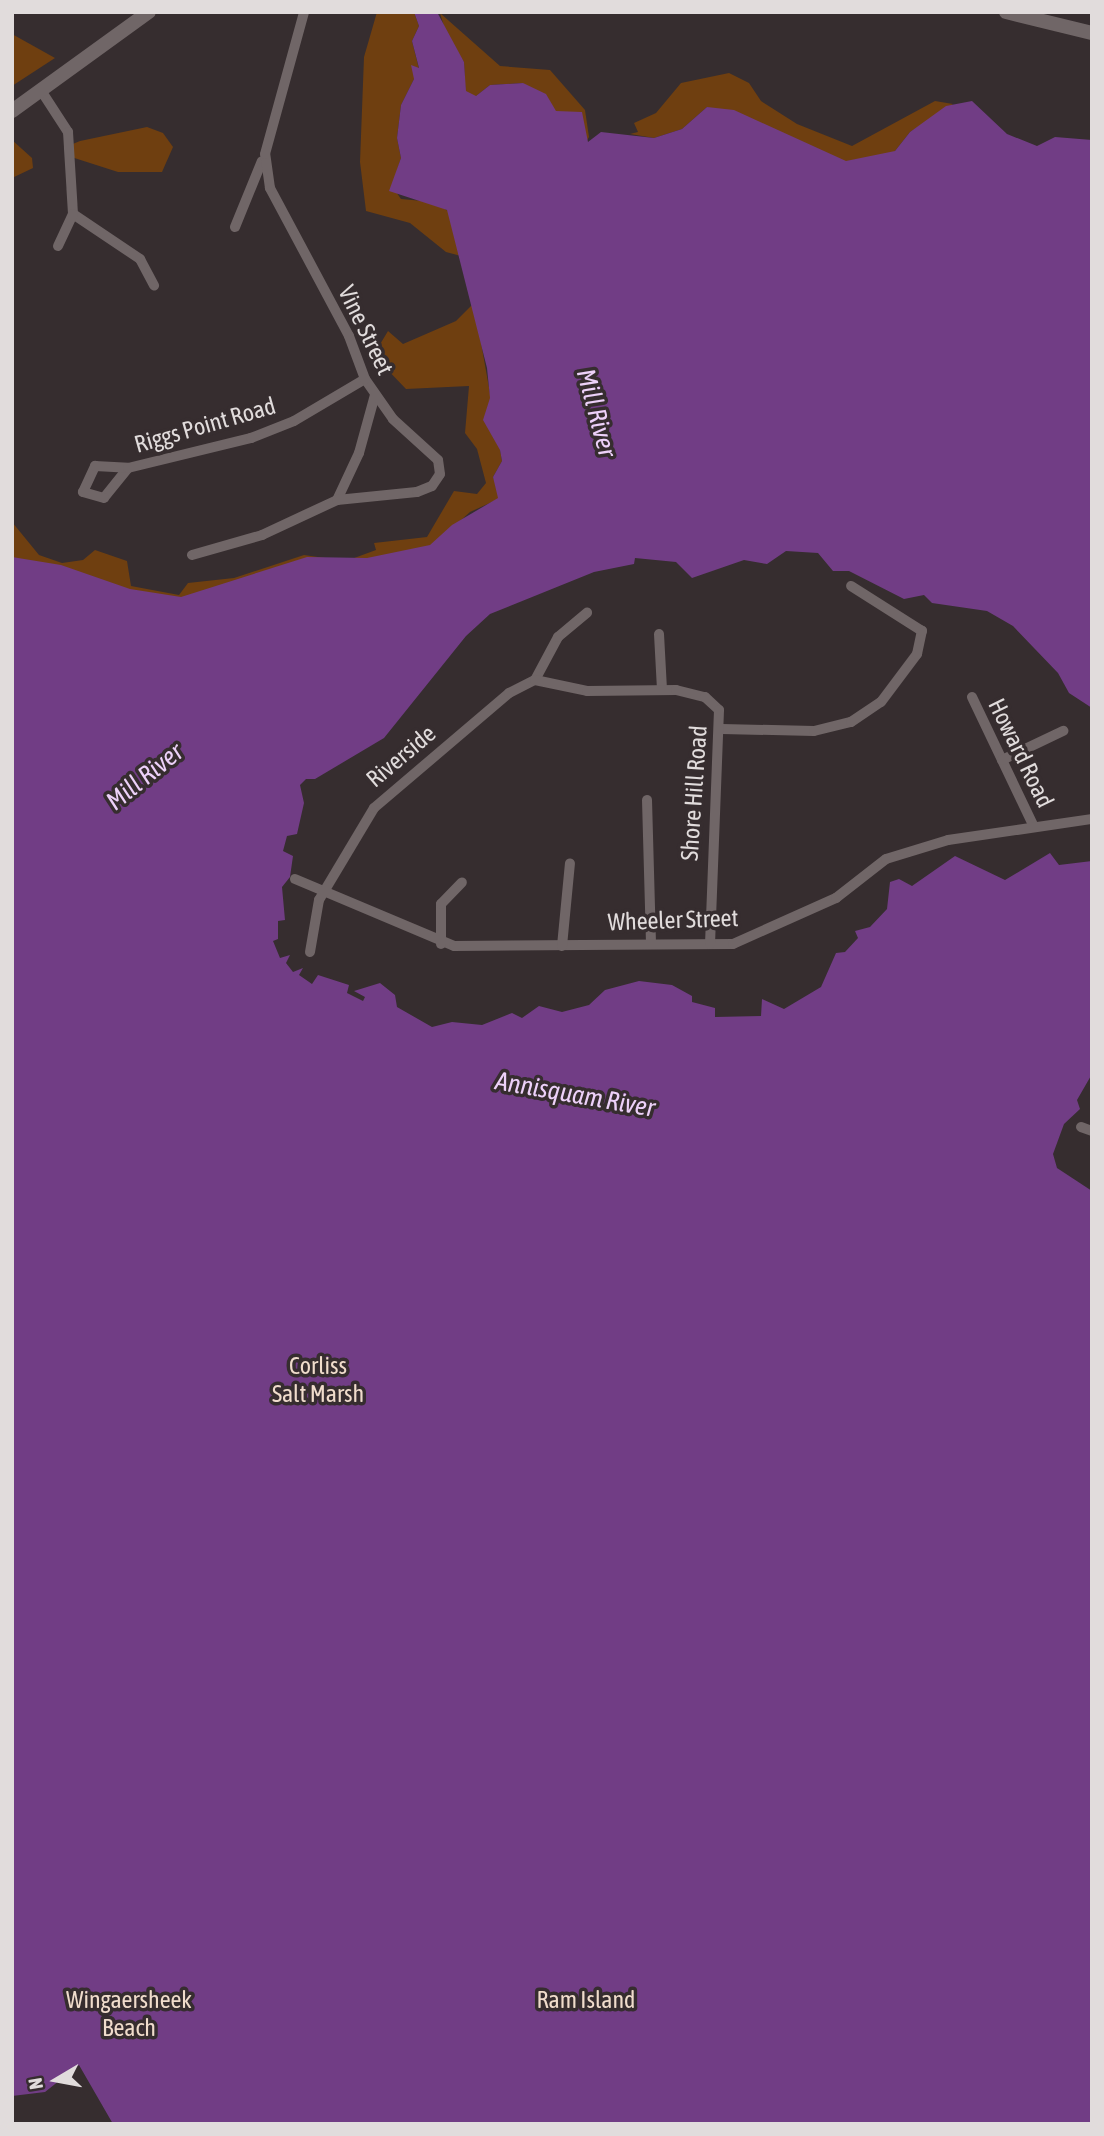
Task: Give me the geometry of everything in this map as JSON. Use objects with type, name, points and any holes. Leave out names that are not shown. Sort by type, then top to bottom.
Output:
[{"type":"main road","points":[[12,111],[43,92],[149,12]]},
{"type":"main road","points":[[1006,12],[1092,33]]},
{"type":"street","name":"Vine Street","points":[[235,227],[264,154],[304,12]]},
{"type":"street","points":[[43,92],[68,132],[73,214],[58,246]]},
{"type":"street","name":"Vine Street","points":[[264,154],[270,188],[349,336],[365,379],[375,395],[359,453],[337,500]]},
{"type":"street","points":[[73,214],[140,259],[155,285]]},
{"type":"street","name":"Riggs Point Road","points":[[128,468],[104,498],[83,492],[95,466],[128,468],[251,438],[294,421],[365,379]]},
{"type":"street","points":[[192,555],[262,535],[337,500],[416,492],[432,486],[440,474],[433,454],[375,395]]},
{"type":"street","points":[[722,729],[814,732],[851,722],[881,702],[917,654],[922,631],[852,586]]},
{"type":"street","points":[[535,680],[558,637],[587,613]]},
{"type":"street","points":[[659,634],[662,689]]},
{"type":"street","name":"Shore Hill Road","points":[[535,680],[587,691],[662,689],[713,703],[722,729],[710,855],[710,944]]},
{"type":"street","name":"Riverside","points":[[324,892],[374,808],[509,693],[535,680]]},
{"type":"street","name":"Howard Road","points":[[972,697],[1034,827]]},
{"type":"street","points":[[1002,760],[1063,731]]},
{"type":"street","points":[[647,800],[651,943]]},
{"type":"street","name":"Wheeler Street","points":[[295,880],[441,944],[710,944],[741,941],[812,911],[886,859],[948,840],[1092,820]]},
{"type":"street","points":[[562,946],[570,863]]},
{"type":"street","points":[[441,944],[442,904],[462,882]]},
{"type":"street","points":[[310,952],[310,930],[324,892]]},
{"type":"shaded area","points":[[377,12],[414,12],[419,26],[412,41],[419,69],[401,105],[397,138],[401,158],[392,186],[401,199],[434,202],[451,213],[461,256],[446,252],[410,223],[366,211],[360,162],[364,57]]},
{"type":"shaded area","points":[[440,13],[500,66],[550,70],[585,110],[589,137],[583,147],[523,83],[490,85],[466,104],[464,62],[448,40]]},
{"type":"shaded area","points":[[12,34],[55,58],[12,86]]},
{"type":"shaded area","points":[[729,73],[749,83],[761,101],[797,124],[852,146],[935,101],[953,104],[910,132],[891,156],[863,169],[707,107],[682,129],[654,138],[630,134],[638,132],[634,123],[656,113],[681,83]]},
{"type":"shaded area","points":[[147,127],[163,133],[173,147],[162,172],[118,172],[65,155],[68,146],[80,141]]},
{"type":"shaded area","points":[[12,140],[32,158],[33,168],[12,178]]},
{"type":"shaded area","points":[[474,303],[502,461],[493,477],[503,497],[470,512],[438,541],[12,814],[12,522],[39,555],[62,563],[83,560],[95,550],[127,561],[131,586],[179,595],[188,583],[234,578],[304,555],[346,561],[376,550],[374,543],[427,537],[454,491],[477,494],[486,483],[477,449],[465,433],[469,386],[406,389],[380,362],[379,346],[388,331],[403,344],[456,321]]},
{"type":"water","points":[[414,12],[437,12],[464,62],[466,91],[476,96],[490,85],[523,83],[546,94],[556,111],[582,112],[588,142],[601,132],[654,138],[682,129],[707,107],[734,110],[846,161],[895,151],[910,132],[946,106],[972,101],[1007,134],[1037,146],[1055,137],[1092,140],[1092,708],[1069,693],[1058,673],[1013,626],[987,611],[932,603],[924,595],[904,599],[849,571],[833,571],[818,553],[786,551],[767,564],[744,560],[692,578],[676,562],[635,558],[634,564],[594,572],[490,614],[466,636],[384,738],[315,779],[306,779],[300,785],[304,803],[297,834],[287,836],[283,851],[293,856],[290,877],[282,887],[285,920],[278,921],[278,939],[273,941],[280,958],[290,955],[286,963],[293,972],[303,968],[299,975],[312,984],[318,975],[349,985],[347,993],[363,1001],[365,997],[354,991],[380,983],[395,995],[397,1007],[432,1027],[452,1022],[482,1025],[512,1013],[522,1018],[539,1006],[562,1012],[589,1005],[605,990],[639,981],[672,985],[692,996],[692,1002],[715,1008],[715,1017],[761,1016],[762,999],[784,1009],[821,987],[836,953],[845,952],[858,938],[855,931],[870,927],[887,909],[890,882],[899,879],[912,886],[955,856],[1005,880],[1050,853],[1059,865],[1092,861],[1092,1074],[1077,1100],[1080,1109],[1064,1124],[1053,1154],[1057,1168],[1092,1191],[1092,2124],[113,2124],[79,2065],[45,2092],[12,2096],[12,557],[61,565],[130,589],[181,597],[307,557],[367,558],[430,545],[452,525],[498,498],[493,477],[502,461],[500,450],[483,420],[490,398],[487,368],[447,210],[389,191],[401,158],[397,138],[401,105],[414,79],[411,65],[419,68],[412,41],[419,26]]},
{"type":"water label","name":"Mill River","points":[[596,413]]},
{"type":"water label","name":"Mill River","points":[[145,777]]},
{"type":"water label","name":"Annisquam River","points":[[575,1095]]},
{"type":"park label","name":"Corliss Salt Marsh","points":[[318,1380]]},
{"type":"park label","name":"Ram Island","points":[[586,2000]]},
{"type":"park label","name":"Wingaersheek Beach","points":[[129,2014]]}]
